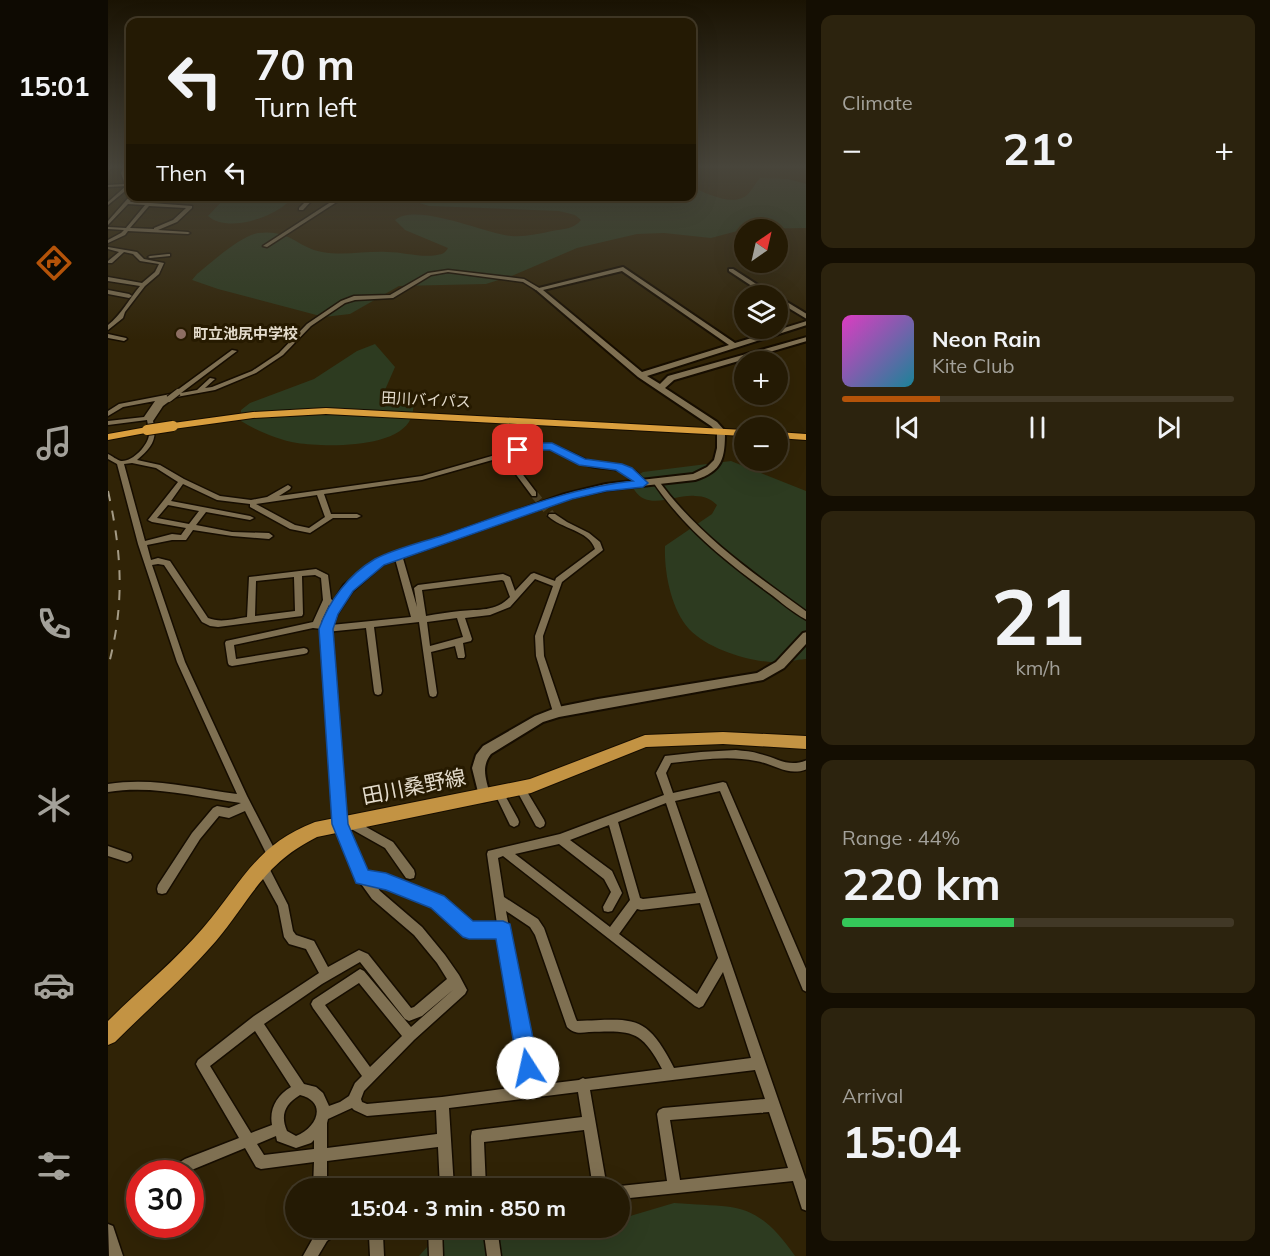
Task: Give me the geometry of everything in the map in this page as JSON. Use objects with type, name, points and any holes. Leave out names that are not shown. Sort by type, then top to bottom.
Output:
[{"type":"highway","name":"田川バイパス","points":[[108,437],[253,415],[326,411],[734,432]]},
{"type":"highway","points":[[788,436],[806,437]]},
{"type":"main road","name":"田川桑野線","points":[[108,1035],[209,935],[268,860],[288,843],[315,830],[520,788],[645,741],[723,738],[806,745]]},
{"type":"street","points":[[108,242],[123,234],[131,224]]},
{"type":"street","points":[[156,229],[169,224]]},
{"type":"street","points":[[265,246],[300,224]]},
{"type":"street","points":[[108,226],[188,232]]},
{"type":"street","points":[[108,248],[135,253],[142,260],[162,262],[157,273],[143,285],[122,312],[121,317],[108,327]]},
{"type":"street","points":[[110,262],[123,251]]},
{"type":"street","points":[[137,256],[168,255]]},
{"type":"street","points":[[538,288],[623,269],[733,345]]},
{"type":"street","points":[[731,270],[755,285]]},
{"type":"street","points":[[108,414],[121,405],[213,389],[254,372],[281,354],[309,325],[343,302],[354,298],[391,297],[430,274],[448,272],[524,281],[538,288],[641,375],[721,431],[721,453],[717,465],[707,473],[695,477],[606,487],[568,496],[380,562],[331,603],[323,627],[344,823],[363,877],[376,895],[418,931],[461,990],[410,1036],[359,1087],[354,1100],[322,1118],[311,1137],[296,1142],[282,1136],[276,1121],[280,1103],[286,1096],[300,1089],[314,1092],[319,1098],[322,1118],[320,1178]]},
{"type":"street","points":[[108,279],[143,285]]},
{"type":"street","points":[[108,292],[129,296]]},
{"type":"street","points":[[788,306],[806,318]]},
{"type":"street","points":[[641,375],[806,318]]},
{"type":"street","points":[[108,336],[124,339]]},
{"type":"street","points":[[661,387],[671,378],[804,341]]},
{"type":"street","points":[[108,423],[149,418],[161,405],[234,351]]},
{"type":"street","points":[[198,392],[212,379]]},
{"type":"street","points":[[132,461],[153,441],[154,432],[149,418],[160,398]]},
{"type":"street","points":[[108,456],[120,463],[132,461],[158,465],[182,481],[219,498],[255,503],[422,478],[532,447],[552,447],[582,462],[628,470],[643,483]]},
{"type":"street","points":[[505,455],[534,494]]},
{"type":"street","points":[[120,463],[142,544],[181,662],[246,802],[283,905],[288,933],[293,940],[310,945],[326,974]]},
{"type":"street","points":[[139,531],[152,520],[182,481]]},
{"type":"street","points":[[656,482],[672,506],[686,520],[806,616]]},
{"type":"street","points":[[267,500],[288,487]]},
{"type":"street","points":[[320,494],[328,516],[330,516]]},
{"type":"street","points":[[166,502],[250,518]]},
{"type":"street","points":[[240,516],[255,503]]},
{"type":"street","points":[[255,503],[293,527],[310,531],[330,516],[357,516]]},
{"type":"street","points":[[142,544],[172,537],[183,538],[204,509]]},
{"type":"street","points":[[552,516],[563,525],[593,538],[599,550],[565,573],[556,584],[539,636],[540,656],[558,712]]},
{"type":"street","points":[[152,520],[232,534],[269,536]]},
{"type":"street","points":[[398,555],[426,650],[433,693]]},
{"type":"street","points":[[148,563],[163,561],[172,567],[205,620],[218,624],[299,614],[298,574]]},
{"type":"street","points":[[251,620],[252,579],[316,572],[325,578],[331,603]]},
{"type":"street","points":[[304,651],[232,663],[230,643],[323,627],[490,612],[507,605],[534,576],[556,584]]},
{"type":"street","points":[[418,619],[418,588],[503,577],[507,579],[514,598]]},
{"type":"street","points":[[426,650],[468,639],[460,615]]},
{"type":"street","points":[[370,624],[378,691]]},
{"type":"street","points":[[514,822],[492,794],[478,768],[480,759],[487,750],[539,719],[558,712],[759,677],[780,665],[806,637]]},
{"type":"street","points":[[459,643],[462,656]]},
{"type":"street","points":[[806,765],[801,768],[791,768],[755,756],[668,759],[661,773],[806,1201]]},
{"type":"street","points":[[108,788],[162,785],[246,802]]},
{"type":"street","points":[[533,1090],[503,930],[492,854],[560,839],[668,798],[723,786],[806,984]]},
{"type":"street","points":[[520,788],[540,823]]},
{"type":"street","points":[[162,889],[196,836],[217,811],[229,813],[246,802]]},
{"type":"street","points":[[612,819],[636,901],[641,904],[703,897]]},
{"type":"street","points":[[344,823],[389,845],[410,874]]},
{"type":"street","points":[[560,839],[608,875],[617,893],[609,907]]},
{"type":"street","points":[[108,851],[127,857]]},
{"type":"street","points":[[505,852],[699,1002],[724,959]]},
{"type":"street","points":[[363,877],[386,881],[438,902],[469,930],[503,930]]},
{"type":"street","points":[[499,900],[534,923],[540,932],[571,1023],[575,1027],[636,1026],[647,1034],[671,1074]]},
{"type":"street","points":[[611,935],[636,901]]},
{"type":"street","points":[[444,1140],[261,1162],[202,1064],[326,974],[359,956],[364,958],[409,1014],[418,1012],[455,979]]},
{"type":"street","points":[[370,1077],[317,1004],[360,975],[410,1036]]},
{"type":"street","points":[[257,1023],[300,1089]]},
{"type":"street","points":[[354,1100],[358,1106],[368,1110],[442,1103],[759,1063]]},
{"type":"street","points":[[583,1084],[598,1178]]},
{"type":"street","points":[[442,1103],[446,1178]]},
{"type":"street","points":[[675,1187],[663,1114],[773,1105]]},
{"type":"street","points":[[479,1178],[477,1136],[590,1123]]},
{"type":"street","points":[[200,1160],[278,1129]]},
{"type":"street","points":[[630,1192],[796,1174]]},
{"type":"street","points":[[108,1231],[116,1256]]},
{"type":"street","points":[[310,1256],[321,1238]]},
{"type":"street","points":[[376,1238],[377,1256]]},
{"type":"street","points":[[435,1238],[436,1256]]},
{"type":"street","points":[[492,1238],[494,1256]]},
{"type":"green space","points":[[399,224],[463,224],[511,236],[532,235],[568,228],[577,224],[734,224],[734,232],[711,238],[664,233],[637,234],[577,248],[514,275],[486,284],[399,286],[350,314],[324,317],[192,280],[235,244],[258,233],[269,232],[286,236],[313,250],[322,252],[387,252],[431,256],[442,254],[448,248],[405,230]]},
{"type":"green space","points":[[788,224],[806,224],[806,228],[788,228]]},
{"type":"green space","points":[[375,344],[395,367],[385,390],[394,401],[414,404],[411,418],[392,436],[359,444],[309,444],[290,442],[275,437],[241,421],[241,410],[250,403],[314,379],[357,351]]},
{"type":"green space","points":[[731,461],[734,462],[734,471],[756,471],[806,491],[806,659],[770,662],[738,656],[706,642],[689,629],[673,601],[667,578],[665,546],[712,514],[717,505],[707,498],[698,496],[655,501],[641,497],[635,491],[632,481],[643,472]]},
{"type":"green space","points":[[674,1203],[714,1205],[743,1210],[768,1224],[795,1256],[419,1256],[429,1245],[441,1238],[630,1238],[630,1216]]},
{"type":"tunnel","points":[[534,494],[552,516]]},
{"type":"railway","points":[[108,491],[113,514],[120,579],[117,622],[108,667]]},
{"type":"place","name":"町立池尻中学校","points":[[181,334]]},
{"type":"route","points":[[518,450],[552,447],[582,462],[628,470],[643,483],[606,487],[568,496],[380,562],[348,588],[332,613],[326,629],[340,824],[363,877],[386,881],[438,902],[459,924],[469,930],[480,932],[503,930],[528,1068]]}]
